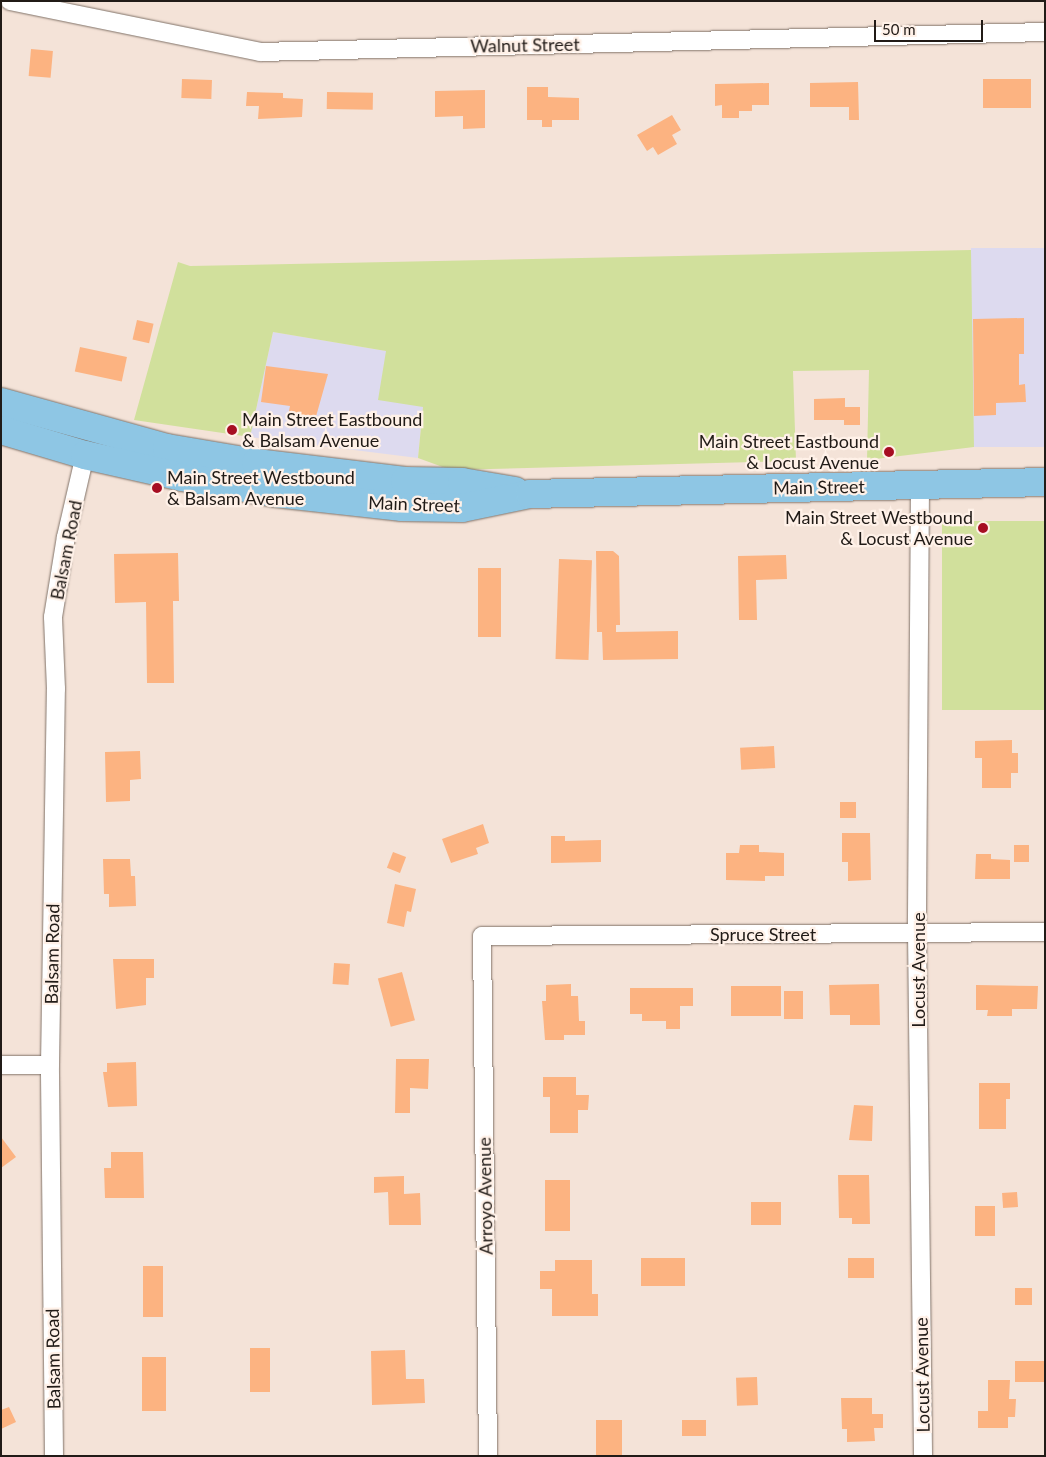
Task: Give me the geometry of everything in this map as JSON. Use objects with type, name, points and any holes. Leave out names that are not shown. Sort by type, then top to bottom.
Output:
[{"type":"main road","name":"Main Street","points":[[1,402],[167,448],[256,463],[405,481],[462,482],[534,494]]},
{"type":"main road","name":"Main Street","points":[[1,430],[85,455],[182,477],[275,493],[402,507],[462,508],[534,494],[1045,482]]},
{"type":"main road","points":[[85,455],[109,448],[212,465],[256,463]]},
{"type":"street","name":"Walnut Street","points":[[10,1],[260,52],[1045,32]]},
{"type":"street","name":"Balsam Road","points":[[54,1456],[50,1065],[56,690],[53,617],[66,537],[85,455]]},
{"type":"street","name":"Locust Avenue","points":[[920,485],[917,932],[923,1456]]},
{"type":"street","name":"Spruce Street","points":[[482,936],[1045,932]]},
{"type":"street","name":"Arroyo Avenue","points":[[482,936],[488,1456]]},
{"type":"street","points":[[1,1066],[50,1065]]},
{"type":"shaded area","points":[[971,248],[1045,248],[1045,447],[971,447]]},
{"type":"shaded area","points":[[273,332],[386,351],[423,407],[418,458],[250,437]]},
{"type":"green space","points":[[971,250],[974,447],[867,460],[869,370],[793,371],[796,461],[451,470],[418,458],[423,407],[378,400],[386,351],[273,332],[250,437],[134,420],[178,262],[190,266]]},
{"type":"green space","points":[[942,521],[1045,521],[1045,710],[942,710]]},
{"type":"building","points":[[31,49],[53,51],[51,78],[29,76]]},
{"type":"building","points":[[182,79],[212,80],[211,99],[181,98]]},
{"type":"building","points":[[983,79],[1031,79],[1031,108],[983,108]]},
{"type":"building","points":[[858,82],[859,120],[849,120],[849,107],[810,107],[810,83]]},
{"type":"building","points":[[769,83],[769,105],[752,105],[752,111],[739,111],[739,118],[722,118],[722,105],[715,106],[715,84]]},
{"type":"building","points":[[527,87],[548,87],[548,97],[579,98],[579,120],[552,120],[552,127],[542,127],[542,120],[527,120]]},
{"type":"building","points":[[485,90],[485,128],[463,129],[463,116],[435,117],[435,91]]},
{"type":"building","points":[[247,92],[283,93],[283,98],[303,99],[302,117],[258,119],[259,106],[246,106]]},
{"type":"building","points":[[327,92],[373,93],[373,110],[327,109]]},
{"type":"building","points":[[672,115],[681,130],[672,135],[677,144],[658,155],[653,147],[647,151],[637,135]]},
{"type":"building","points":[[1024,318],[1024,354],[1019,354],[1019,385],[1025,384],[1026,402],[996,403],[996,415],[974,416],[973,319]]},
{"type":"building","points":[[137,320],[154,324],[149,343],[133,339]]},
{"type":"building","points":[[80,347],[127,357],[122,381],[75,371]]},
{"type":"building","points":[[266,366],[328,374],[315,420],[288,416],[290,406],[261,402]]},
{"type":"building","points":[[845,398],[845,407],[860,407],[860,425],[844,425],[844,420],[814,420],[814,399]]},
{"type":"building","points":[[596,551],[613,551],[619,556],[620,625],[616,625],[616,632],[678,631],[678,659],[603,660],[602,632],[597,632]]},
{"type":"building","points":[[178,553],[179,601],[173,601],[174,683],[147,683],[146,602],[115,603],[114,554]]},
{"type":"building","points":[[786,555],[787,579],[756,580],[757,620],[739,620],[738,556]]},
{"type":"building","points":[[559,559],[592,560],[588,660],[556,659]]},
{"type":"building","points":[[478,568],[501,568],[501,637],[478,637]]},
{"type":"building","points":[[1012,740],[1012,753],[1018,753],[1018,773],[1011,773],[1011,788],[982,788],[982,758],[975,758],[975,741]]},
{"type":"building","points":[[774,746],[775,768],[741,770],[740,748]]},
{"type":"building","points":[[140,751],[141,779],[130,780],[130,801],[106,802],[105,752]]},
{"type":"building","points":[[840,802],[856,802],[856,818],[840,818]]},
{"type":"building","points":[[483,824],[489,843],[476,848],[478,854],[451,863],[442,839]]},
{"type":"building","points":[[842,833],[870,833],[871,880],[848,881],[848,862],[842,862]]},
{"type":"building","points":[[551,836],[565,836],[565,841],[601,840],[601,862],[551,863]]},
{"type":"building","points":[[740,845],[759,845],[759,852],[784,853],[784,876],[765,876],[765,881],[726,880],[726,853],[739,853]]},
{"type":"building","points":[[1014,845],[1029,845],[1029,862],[1014,862]]},
{"type":"building","points":[[393,852],[406,857],[400,873],[387,868]]},
{"type":"building","points":[[976,854],[991,854],[991,859],[1010,860],[1010,879],[975,879]]},
{"type":"building","points":[[103,859],[130,859],[131,876],[135,876],[136,906],[109,907],[109,894],[104,894]]},
{"type":"building","points":[[395,884],[416,889],[411,912],[407,911],[404,927],[387,923]]},
{"type":"building","points":[[113,959],[154,959],[154,978],[146,978],[146,1005],[116,1009]]},
{"type":"building","points":[[334,963],[350,964],[348,985],[333,984]]},
{"type":"building","points":[[402,972],[415,1020],[391,1027],[378,978]]},
{"type":"building","points":[[571,984],[571,996],[578,996],[579,1021],[585,1021],[585,1035],[564,1035],[564,1040],[545,1040],[542,1001],[546,1001],[546,985]]},
{"type":"building","points":[[879,984],[880,1025],[850,1025],[850,1015],[830,1015],[829,985]]},
{"type":"building","points":[[976,985],[1038,986],[1037,1009],[1012,1009],[1012,1016],[987,1016],[988,1010],[976,1010]]},
{"type":"building","points":[[731,986],[781,986],[781,1016],[731,1016]]},
{"type":"building","points":[[630,988],[693,988],[693,1006],[680,1006],[680,1029],[666,1029],[666,1021],[642,1021],[642,1014],[630,1014]]},
{"type":"building","points":[[784,991],[803,991],[803,1019],[784,1019]]},
{"type":"building","points":[[396,1059],[429,1059],[428,1089],[410,1088],[410,1113],[395,1113]]},
{"type":"building","points":[[136,1062],[137,1106],[108,1107],[103,1072],[107,1072],[107,1063]]},
{"type":"building","points":[[543,1077],[576,1077],[576,1095],[589,1095],[588,1110],[578,1110],[578,1133],[550,1133],[550,1097],[543,1097]]},
{"type":"building","points":[[979,1083],[1010,1083],[1010,1099],[1006,1099],[1006,1129],[979,1129]]},
{"type":"building","points":[[854,1105],[873,1106],[872,1141],[849,1140]]},
{"type":"building","points":[[1,1137],[16,1157],[1,1168]]},
{"type":"building","points":[[111,1152],[143,1152],[144,1198],[105,1198],[104,1168],[111,1168]]},
{"type":"building","points":[[838,1175],[869,1175],[870,1224],[852,1224],[852,1218],[839,1218]]},
{"type":"building","points":[[404,1176],[404,1194],[420,1193],[421,1225],[389,1225],[388,1192],[374,1193],[374,1177]]},
{"type":"building","points":[[545,1180],[570,1180],[570,1231],[545,1231]]},
{"type":"building","points":[[1017,1192],[1018,1207],[1003,1208],[1002,1193]]},
{"type":"building","points":[[751,1202],[781,1202],[781,1225],[751,1225]]},
{"type":"building","points":[[975,1206],[995,1206],[995,1236],[975,1236]]},
{"type":"building","points":[[641,1258],[685,1258],[685,1286],[641,1286]]},
{"type":"building","points":[[848,1258],[874,1258],[874,1278],[848,1278]]},
{"type":"building","points":[[555,1260],[592,1260],[592,1294],[598,1294],[598,1316],[552,1316],[552,1289],[540,1289],[540,1271],[555,1271]]},
{"type":"building","points":[[143,1266],[163,1266],[163,1317],[143,1317]]},
{"type":"building","points":[[1015,1288],[1032,1288],[1032,1305],[1015,1305]]},
{"type":"building","points":[[250,1348],[270,1348],[270,1392],[250,1392]]},
{"type":"building","points":[[405,1350],[406,1379],[424,1379],[425,1403],[372,1405],[371,1351]]},
{"type":"building","points":[[142,1357],[166,1357],[166,1411],[142,1411]]},
{"type":"building","points":[[1015,1361],[1045,1361],[1045,1382],[1015,1382]]},
{"type":"building","points":[[757,1377],[758,1405],[737,1406],[736,1378]]},
{"type":"building","points":[[988,1380],[1010,1380],[1009,1399],[1016,1399],[1015,1417],[1008,1417],[1008,1428],[978,1428],[978,1411],[988,1411]]},
{"type":"building","points":[[841,1398],[872,1398],[872,1414],[883,1414],[883,1428],[874,1428],[875,1441],[847,1442],[847,1429],[842,1429]]},
{"type":"building","points":[[9,1407],[16,1422],[1,1429],[1,1410]]},
{"type":"building","points":[[596,1420],[622,1420],[622,1456],[596,1456]]},
{"type":"building","points":[[682,1420],[706,1420],[706,1436],[682,1436]]},
{"type":"place","name":"Main Street Eastbound & Balsam Avenue","points":[[232,430]]},
{"type":"place","name":"Main Street Eastbound & Locust Avenue","points":[[889,452]]},
{"type":"place","name":"Main Street Westbound & Balsam Avenue","points":[[157,488]]},
{"type":"place","name":"Main Street Westbound & Locust Avenue","points":[[983,528]]}]
